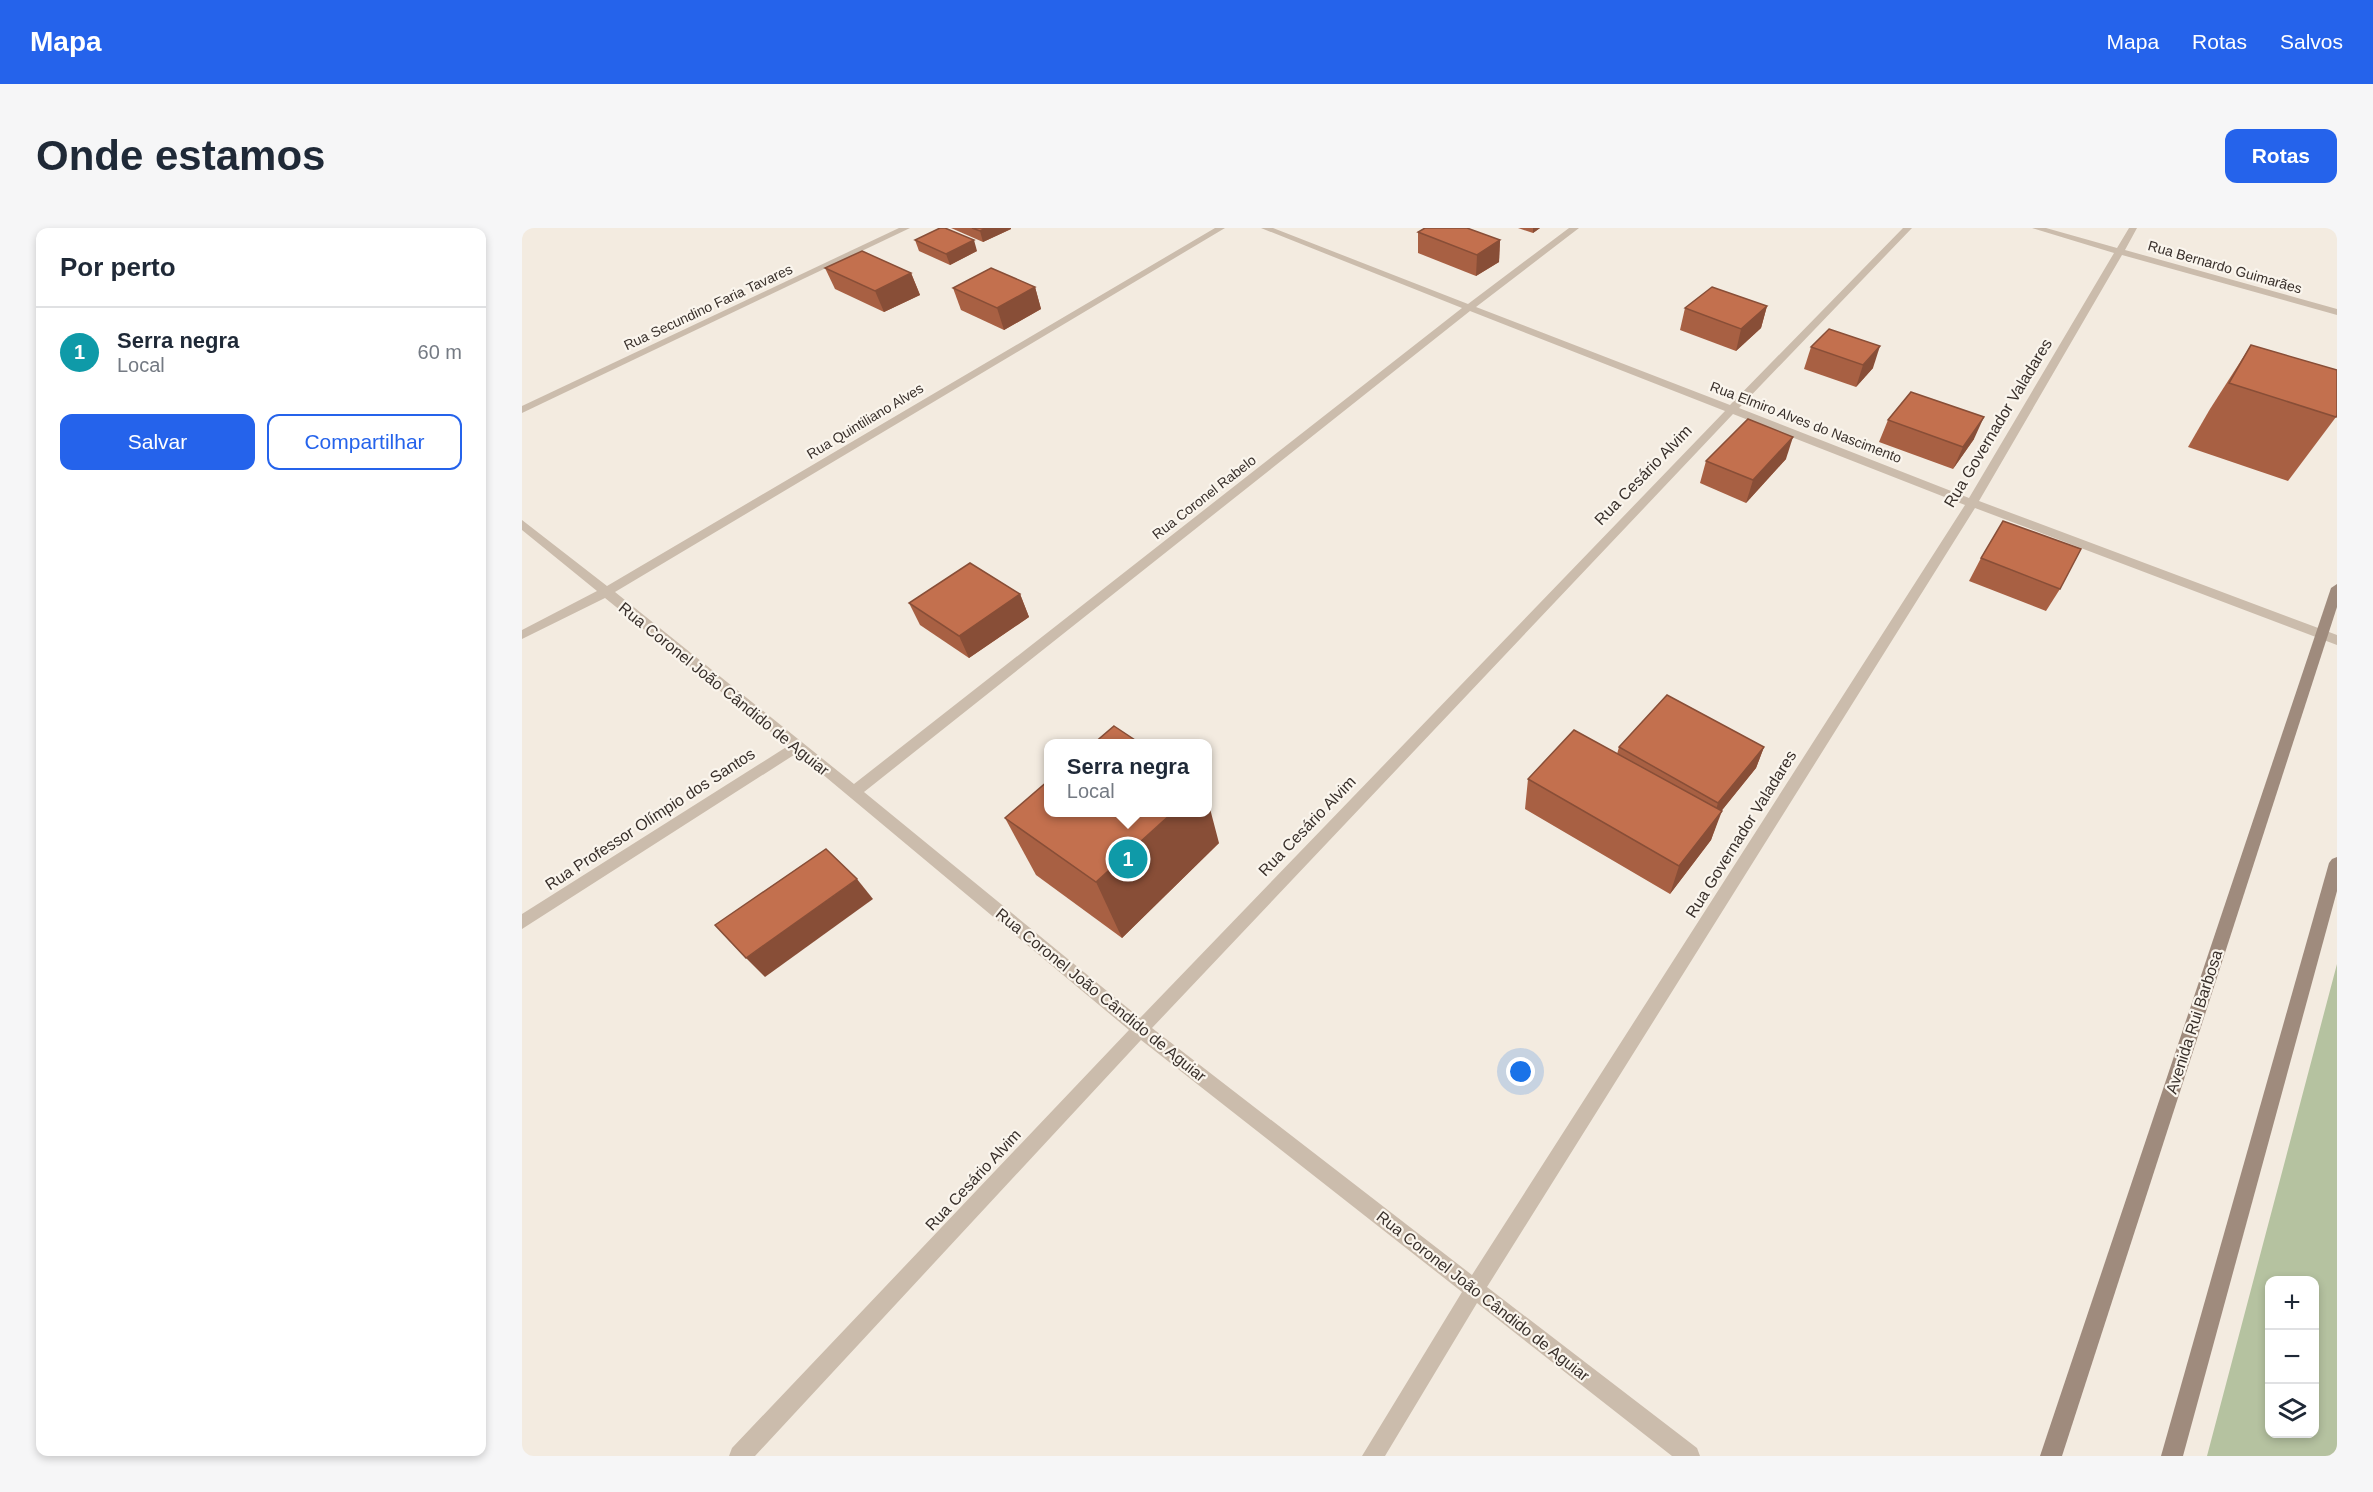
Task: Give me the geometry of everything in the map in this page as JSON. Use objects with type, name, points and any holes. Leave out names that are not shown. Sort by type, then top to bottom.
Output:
[{"type":"street","name":"Rua Secundino Faria Tavares","points":[[522,410],[906,228]]},
{"type":"street","name":"Rua Quintiliano Alves","points":[[522,635],[604,593],[1221,228]]},
{"type":"street","name":"Rua Elmiro Alves do Nascimento","points":[[1265,228],[1972,503],[2329,638]]},
{"type":"street","name":"Rua Coronel Rabelo","points":[[854,792],[1468,308],[1575,228]]},
{"type":"street","name":"Rua Cesário Alvim","points":[[740,1456],[1139,1028],[1731,408],[1908,228]]},
{"type":"street","name":"Rua Bernardo Guimarães","points":[[2036,228],[2337,312]]},
{"type":"street","name":"Rua Governador Valadares","points":[[1373,1456],[1474,1288],[1972,503],[2133,228]]},
{"type":"street","name":"Rua Coronel João Cândido de Aguiar","points":[[522,524],[604,593],[798,746],[1139,1028],[1689,1456]]},
{"type":"street","name":"Avenida Rui Barbosa","points":[[2051,1456],[2329,638],[2337,588]]},
{"type":"street","name":"Rua Professor Olímpio dos Santos","points":[[522,922],[798,746]]},
{"type":"street","points":[[2172,1456],[2337,863]]},
{"type":"green space","points":[[2337,964],[2337,1456],[2207,1456]]},
{"type":"building","points":[[940,228],[974,240],[946,254],[915,240]]},
{"type":"building","points":[[1425,228],[1467,228],[1500,240],[1477,255],[1418,232]]},
{"type":"building","points":[[862,251],[911,273],[875,291],[825,268]]},
{"type":"building","points":[[991,268],[1035,287],[997,308],[953,288]]},
{"type":"building","points":[[1712,287],[1767,306],[1741,329],[1685,308]]},
{"type":"building","points":[[1829,329],[1880,346],[1863,365],[1811,347]]},
{"type":"building","points":[[2251,345],[2337,370],[2336,417],[2229,383]]},
{"type":"building","points":[[1911,392],[1984,417],[1963,447],[1888,420]]},
{"type":"building","points":[[1748,419],[1793,437],[1753,480],[1706,461]]},
{"type":"building","points":[[2003,521],[2081,549],[2060,589],[1981,558]]},
{"type":"building","points":[[970,563],[1020,594],[959,636],[909,603]]},
{"type":"building","points":[[1667,695],[1764,747],[1718,803],[1619,747]]},
{"type":"building","points":[[1114,726],[1134,739],[1099,739]]},
{"type":"building","points":[[1574,730],[1722,811],[1679,866],[1528,779]]},
{"type":"building","points":[[1044,784],[1044,817],[1168,817],[1096,882],[1005,818]]},
{"type":"building","points":[[826,849],[857,879],[746,958],[715,925]]},
{"type":"place","name":"Serra negra","points":[[1128,859]]}]
